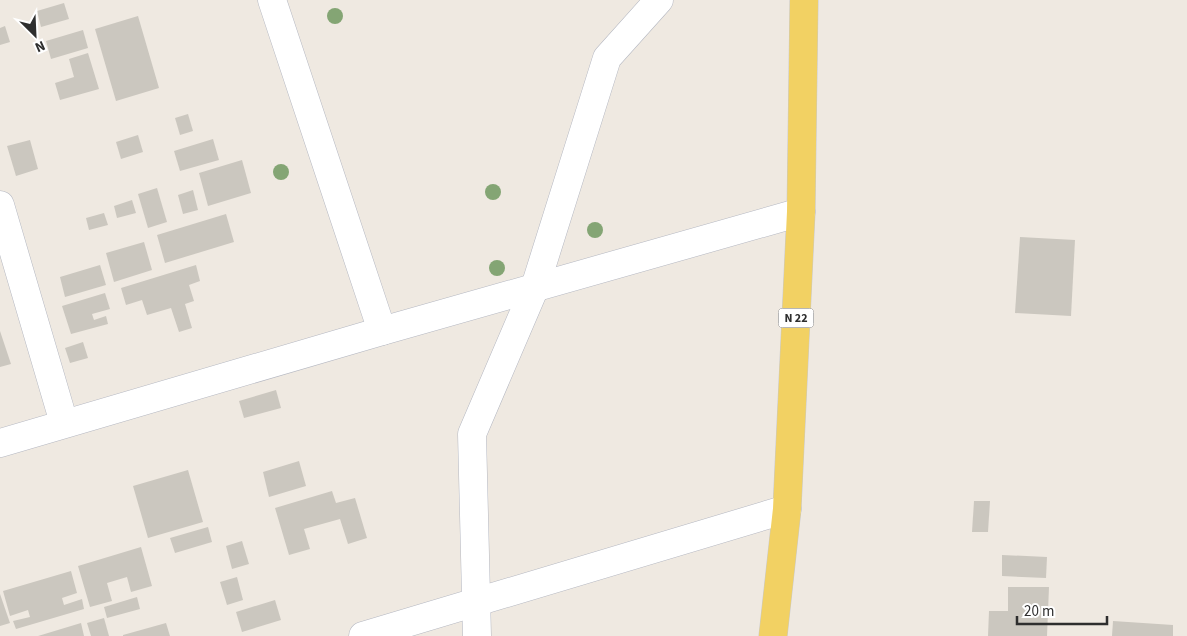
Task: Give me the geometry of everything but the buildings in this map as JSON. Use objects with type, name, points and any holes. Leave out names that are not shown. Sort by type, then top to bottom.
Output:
[{"type":"main road","name":"N 22","points":[[773,636],[787,509],[801,212],[804,0]]},
{"type":"street","points":[[272,0],[382,331]]},
{"type":"street","points":[[477,636],[472,434],[535,288],[607,58],[659,0]]},
{"type":"street","points":[[0,205],[64,423]]},
{"type":"street","points":[[0,443],[382,331],[801,212]]},
{"type":"street","points":[[363,636],[787,509]]}]
